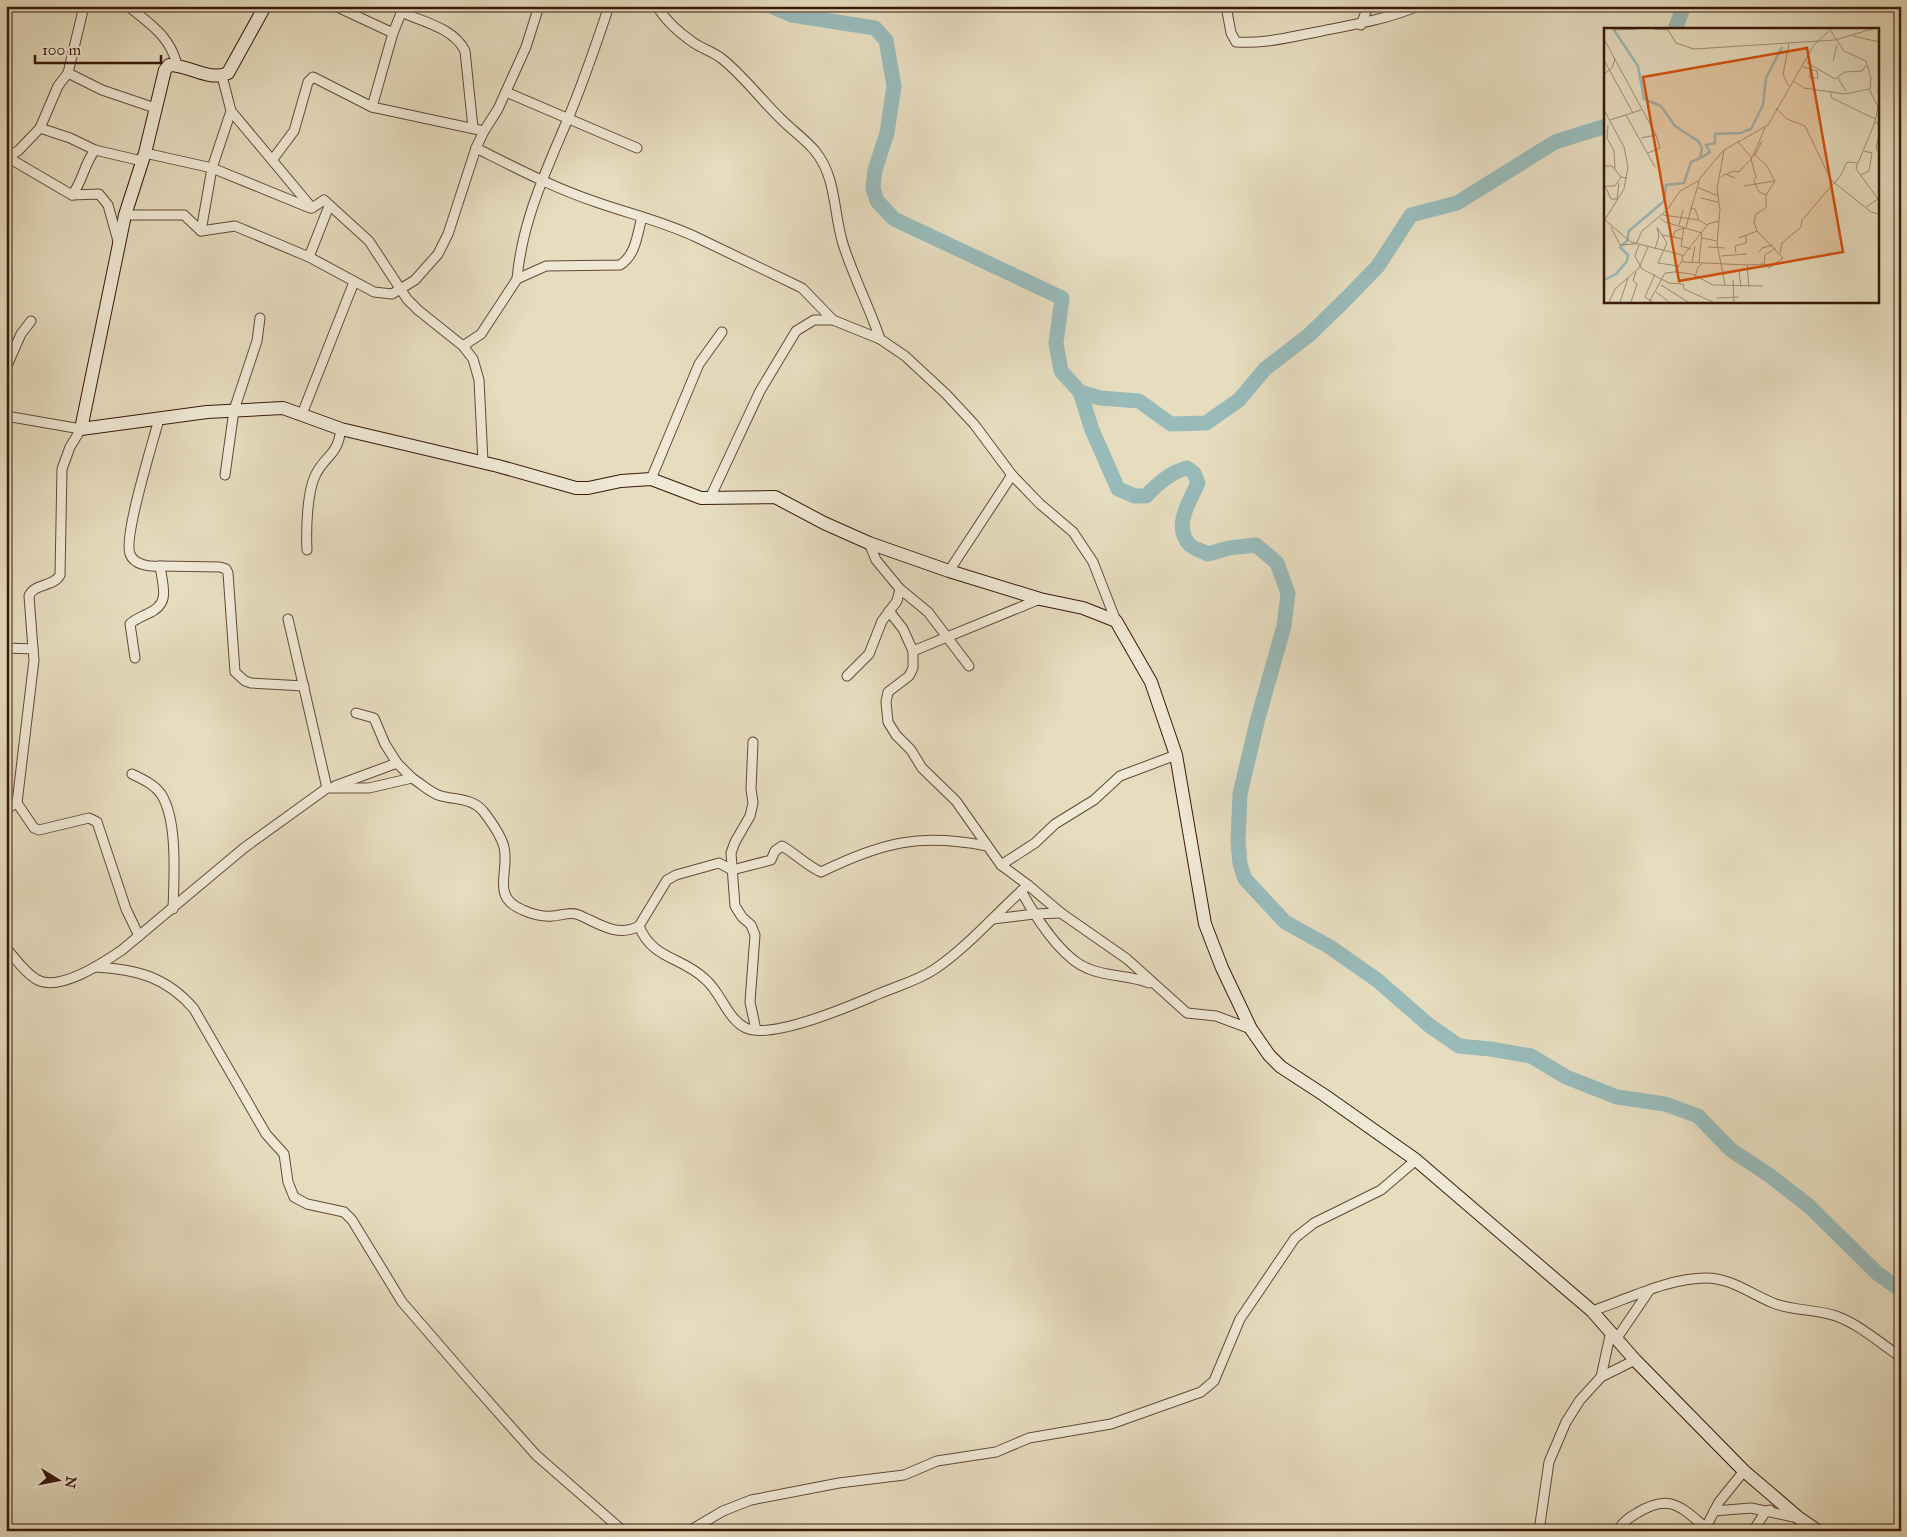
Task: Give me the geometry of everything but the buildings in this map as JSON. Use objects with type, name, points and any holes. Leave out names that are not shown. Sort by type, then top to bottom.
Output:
[{"type":"street","points":[[7,156],[20,150],[40,128],[58,86],[68,73],[84,6]]},
{"type":"street","points":[[139,936],[126,909],[97,822],[90,818],[46,829],[36,829],[17,803],[33,648],[29,596],[34,590],[56,580],[60,575],[62,469],[70,447],[81,429],[125,215],[144,157],[165,70],[170,65],[177,65],[222,76],[232,67],[265,6]]},
{"type":"street","points":[[335,6],[393,34]]},
{"type":"street","points":[[125,215],[184,216],[201,231],[235,226],[309,257],[380,294],[392,294],[425,272],[438,254],[448,234],[476,148],[506,92],[526,47],[539,6]]},
{"type":"street","points":[[463,346],[481,334],[517,279],[519,253],[541,181],[568,119],[609,6]]},
{"type":"street","points":[[657,6],[668,20],[693,42],[720,57],[741,74],[783,121],[804,138],[817,153],[828,171],[838,210],[842,240],[852,272],[871,312],[880,339]]},
{"type":"street","points":[[1226,6],[1230,33],[1236,42],[1276,41],[1361,25],[1418,6]]},
{"type":"street","points":[[1361,25],[1368,6]]},
{"type":"street","points":[[134,8],[169,43],[177,65]]},
{"type":"street","points":[[372,107],[402,9],[445,30],[461,42],[465,51],[473,128]]},
{"type":"street","points":[[68,73],[102,90],[155,108]]},
{"type":"street","points":[[222,76],[231,111],[312,208]]},
{"type":"street","points":[[272,159],[294,131],[310,78],[316,77],[372,107],[484,131]]},
{"type":"street","points":[[506,92],[637,148]]},
{"type":"street","points":[[201,231],[212,168],[231,111]]},
{"type":"street","points":[[40,128],[70,138],[95,150],[212,168],[312,208]]},
{"type":"street","points":[[476,148],[541,181],[596,202],[681,230],[802,288],[833,320]]},
{"type":"street","points":[[72,195],[82,179],[89,158],[95,150]]},
{"type":"street","points":[[7,156],[72,195],[99,194],[108,205],[119,244]]},
{"type":"street","points":[[312,208],[324,200],[369,241],[400,289],[418,310],[463,346],[474,359],[478,369],[482,462]]},
{"type":"street","points":[[309,257],[329,206]]},
{"type":"street","points":[[517,279],[546,266],[620,265],[627,261],[633,252],[642,217]]},
{"type":"street","points":[[302,414],[354,282]]},
{"type":"street","points":[[225,476],[234,410],[257,341],[260,318]]},
{"type":"street","points":[[710,498],[760,391],[796,331],[814,320],[833,320],[880,339],[905,356],[946,394],[974,424],[1012,475],[1040,504],[1073,532],[1093,562],[1116,621],[1151,682],[1176,755],[1205,924],[1222,968],[1251,1029],[1281,1068],[1324,1095],[1416,1160],[1592,1311],[1635,1360],[1744,1470],[1799,1518],[1818,1531]]},
{"type":"street","points":[[6,368],[21,334],[31,321]]},
{"type":"street","points":[[651,480],[699,364],[722,332]]},
{"type":"street","points":[[6,416],[81,429],[234,410],[283,408],[341,429],[482,462],[576,488],[588,488],[621,481],[651,480],[688,494],[710,498],[775,497],[824,523],[869,543],[949,571],[1040,599],[1083,608],[1116,621]]},
{"type":"street","points":[[159,419],[137,503],[128,548],[130,556],[146,566],[220,567],[226,569],[228,573],[235,672],[245,681],[251,683],[304,686]]},
{"type":"street","points":[[307,550],[313,482],[322,465],[334,453],[339,444],[341,429]]},
{"type":"street","points":[[949,571],[1012,475]]},
{"type":"street","points":[[869,543],[876,560],[900,589],[928,612],[945,637],[969,666]]},
{"type":"street","points":[[135,658],[130,624],[134,620],[159,609],[162,604],[164,594],[160,566]]},
{"type":"street","points":[[847,676],[869,654],[882,621],[897,601],[900,589]]},
{"type":"street","points":[[913,651],[1040,599]]},
{"type":"street","points":[[888,611],[903,629],[913,651],[913,668],[909,676],[888,692],[886,702],[888,722],[896,735],[911,750],[922,768],[956,801],[1001,865],[1028,884],[1061,914],[1127,959],[1187,1013],[1216,1016],[1251,1029]]},
{"type":"street","points":[[288,619],[330,788]]},
{"type":"street","points":[[6,648],[33,648]]},
{"type":"street","points":[[356,713],[369,715],[378,723],[385,744],[397,763],[412,778],[430,791],[474,803],[482,810],[504,848],[503,892],[507,900],[521,910],[552,916],[575,913],[604,928],[631,930],[639,926],[652,902],[671,877],[720,863],[732,870],[771,860],[775,851],[782,846],[798,856],[806,864],[821,872],[883,845],[940,839],[987,846]]},
{"type":"street","points":[[753,742],[751,789],[753,803],[750,816],[731,852],[736,906],[742,917],[751,925],[755,935],[750,1002],[756,1030]]},
{"type":"street","points":[[1001,865],[1035,843],[1055,824],[1094,800],[1120,776],[1176,755]]},
{"type":"street","points":[[6,948],[26,971],[41,981],[55,982],[71,978],[95,967],[173,909],[244,848],[330,788],[397,763]]},
{"type":"street","points":[[132,774],[148,782],[161,794],[168,813],[174,855],[173,909]]},
{"type":"street","points":[[330,788],[369,788],[412,778]]},
{"type":"street","points":[[6,809],[17,803]]},
{"type":"street","points":[[639,926],[642,936],[654,950],[706,979],[738,1024],[748,1029],[756,1030],[820,1018],[914,981],[936,968],[993,919],[1028,884]]},
{"type":"street","points":[[1020,891],[1034,914],[1073,960],[1089,969],[1133,976],[1154,985]]},
{"type":"street","points":[[993,919],[1034,914],[1061,914]]},
{"type":"street","points":[[95,967],[120,968],[142,973],[173,988],[182,995],[194,1009],[266,1134],[284,1154],[288,1182],[294,1197],[307,1204],[339,1210],[352,1220],[402,1302],[473,1384],[536,1455],[623,1531]]},
{"type":"street","points":[[689,1531],[723,1511],[751,1500],[839,1483],[904,1475],[930,1463],[996,1452],[1029,1438],[1112,1424],[1201,1392],[1214,1381],[1240,1318],[1295,1238],[1314,1223],[1381,1190],[1416,1160]]},
{"type":"street","points":[[1592,1311],[1673,1284],[1706,1278],[1730,1283],[1783,1306],[1825,1313],[1844,1319],[1901,1357]]},
{"type":"street","points":[[1602,1377],[1614,1335],[1649,1291]]},
{"type":"street","points":[[1539,1531],[1549,1462],[1555,1443],[1580,1400],[1602,1377],[1635,1360]]},
{"type":"street","points":[[1618,1531],[1630,1517],[1644,1509],[1668,1502],[1679,1506],[1704,1529],[1714,1511],[1744,1470]]},
{"type":"street","points":[[1753,1531],[1766,1511],[1785,1506]]},
{"type":"street","points":[[1714,1511],[1751,1508],[1799,1518]]},
{"type":"waterway","points":[[771,6],[792,15],[875,28],[886,40],[894,86],[887,133],[875,170],[873,188],[877,201],[894,219],[1062,298],[1056,343],[1061,371],[1080,392],[1100,398],[1139,401],[1171,424],[1206,423],[1239,400],[1265,369],[1309,335],[1378,266],[1411,215],[1457,203],[1555,142],[1604,127]]},
{"type":"waterway","points":[[1675,28],[1684,6]]},
{"type":"waterway","points":[[1080,392],[1092,430],[1118,489],[1135,496],[1146,496],[1175,472],[1187,468],[1194,473],[1198,483],[1184,514],[1183,530],[1185,538],[1190,545],[1208,554],[1229,548],[1256,545],[1277,563],[1288,593],[1284,626],[1257,722],[1240,794],[1238,841],[1240,864],[1245,879],[1285,922],[1330,947],[1377,980],[1430,1026],[1459,1046],[1531,1056],[1566,1077],[1617,1097],[1665,1104],[1698,1116],[1731,1150],[1769,1175],[1809,1206],[1878,1274],[1901,1290]]}]
